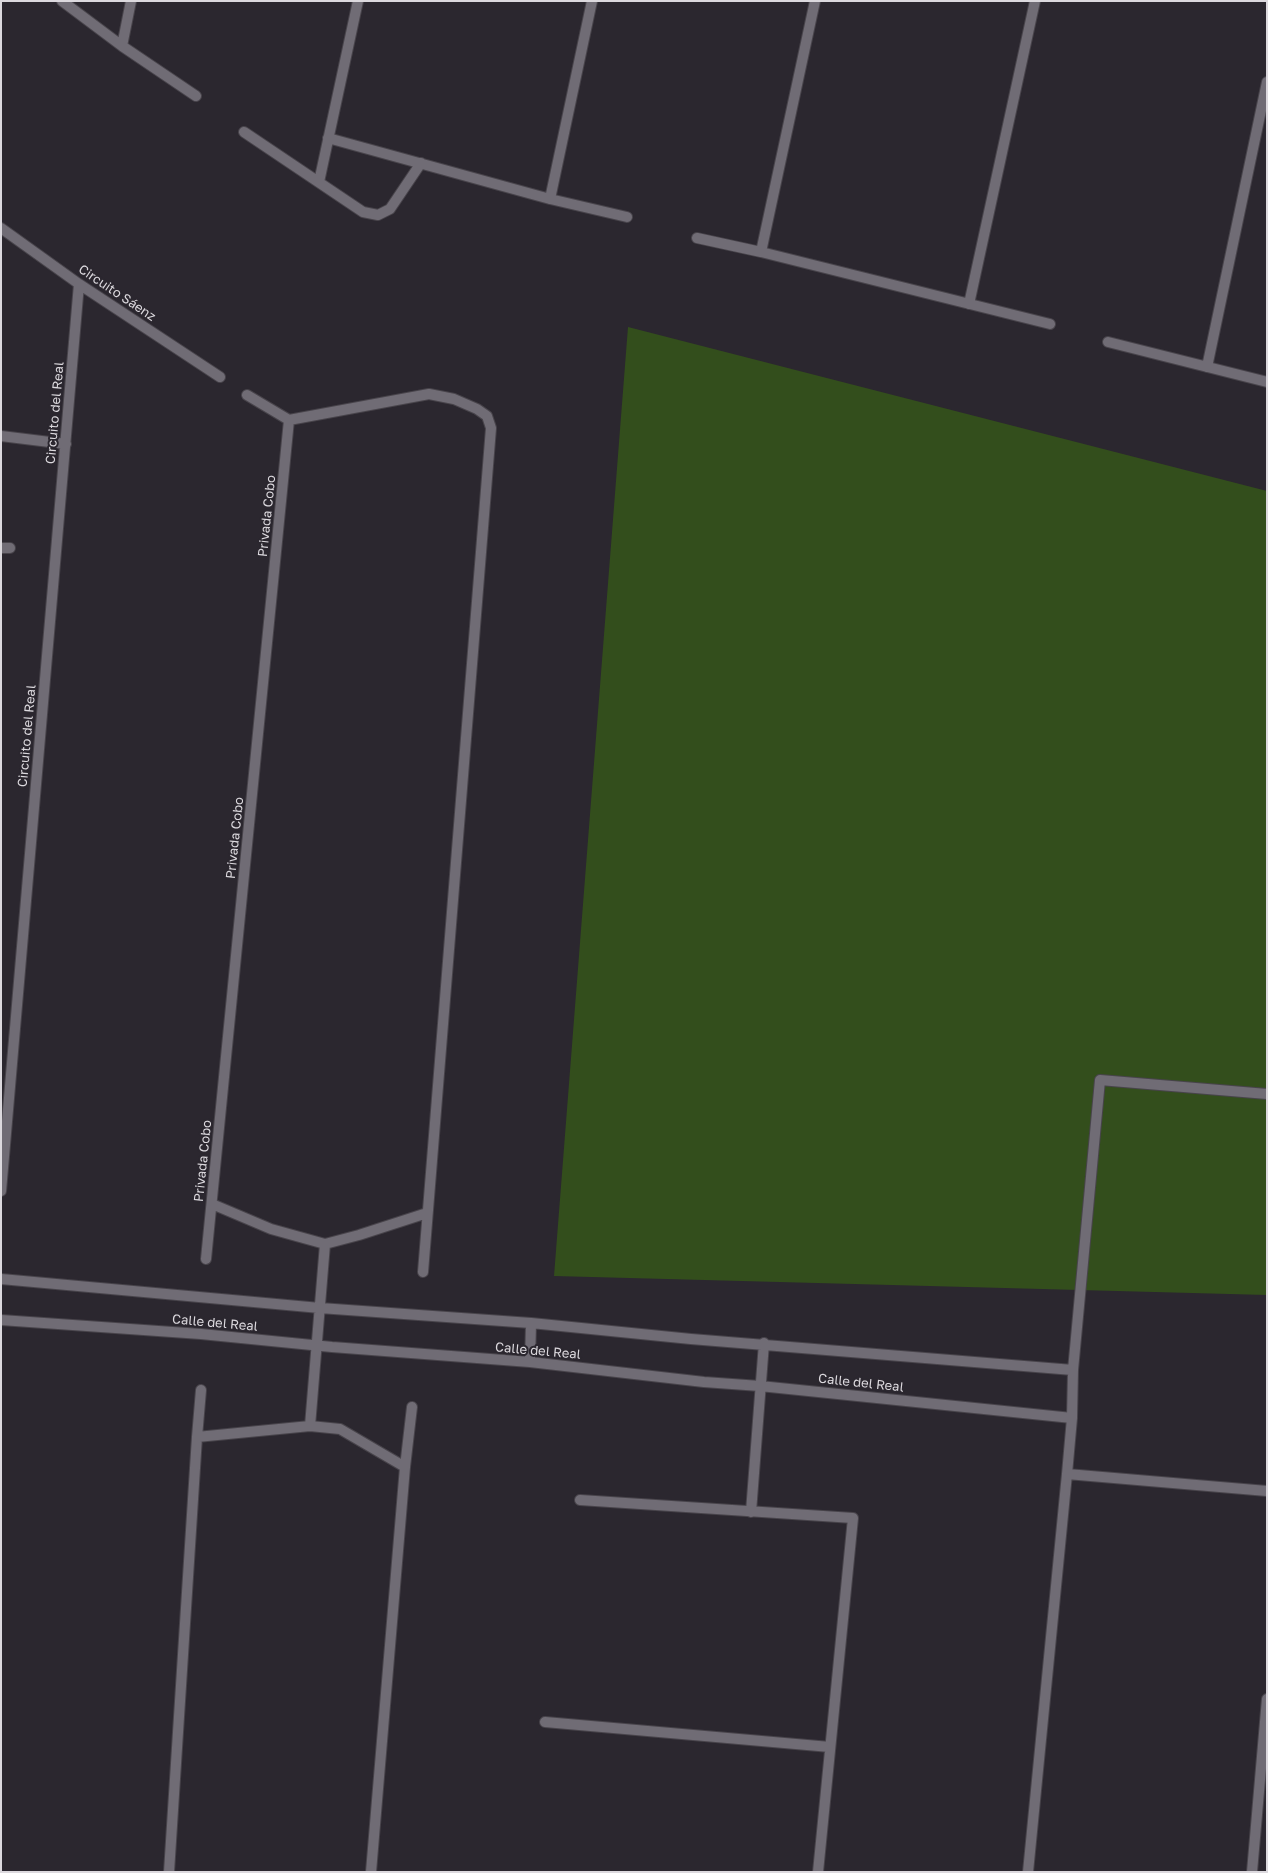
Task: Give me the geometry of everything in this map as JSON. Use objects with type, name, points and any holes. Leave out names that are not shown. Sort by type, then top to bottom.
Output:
[{"type":"street","points":[[62,1],[122,46],[196,96]]},
{"type":"street","points":[[122,46],[131,1]]},
{"type":"street","points":[[319,182],[358,1]]},
{"type":"street","points":[[550,199],[592,1]]},
{"type":"street","points":[[760,252],[816,1]]},
{"type":"street","points":[[968,304],[1034,1]]},
{"type":"street","points":[[1207,367],[1267,82]]},
{"type":"street","points":[[244,132],[363,212],[378,215],[390,209],[420,163]]},
{"type":"street","points":[[328,138],[550,199],[628,217]]},
{"type":"street","name":"Circuito Sáenz","points":[[1,228],[79,284],[220,377]]},
{"type":"street","points":[[698,238],[1050,324]]},
{"type":"street","name":"Circuito del Real","points":[[1,1191],[79,284]]},
{"type":"street","points":[[1108,342],[1267,382]]},
{"type":"street","points":[[247,395],[289,420],[429,394],[454,398],[477,409],[487,416],[491,428],[423,1272]]},
{"type":"street","name":"Privada Cobo","points":[[206,1259],[289,420]]},
{"type":"street","points":[[1,436],[66,444]]},
{"type":"street","points":[[1028,1872],[1067,1474],[1072,1418],[1073,1370],[1100,1080],[1267,1094]]},
{"type":"street","points":[[212,1204],[271,1229],[325,1244],[359,1235],[427,1213]]},
{"type":"street","points":[[310,1426],[325,1244]]},
{"type":"street","name":"Calle del Real","points":[[1,1279],[320,1308],[531,1323],[1073,1370]]},
{"type":"street","name":"Calle del Real","points":[[1,1320],[201,1334],[530,1362],[704,1382],[760,1386],[1072,1418]]},
{"type":"street","points":[[530,1362],[531,1323]]},
{"type":"street","points":[[751,1512],[764,1343]]},
{"type":"street","points":[[169,1872],[201,1390]]},
{"type":"street","points":[[371,1872],[405,1467],[412,1407]]},
{"type":"street","points":[[197,1437],[310,1426],[340,1429],[405,1467]]},
{"type":"street","points":[[1067,1474],[1267,1492]]},
{"type":"street","points":[[580,1500],[853,1518],[818,1872]]},
{"type":"street","points":[[1252,1872],[1267,1699]]},
{"type":"street","points":[[545,1722],[830,1747]]},
{"type":"green space","points":[[628,327],[1267,491],[1267,1295],[554,1276]]}]
